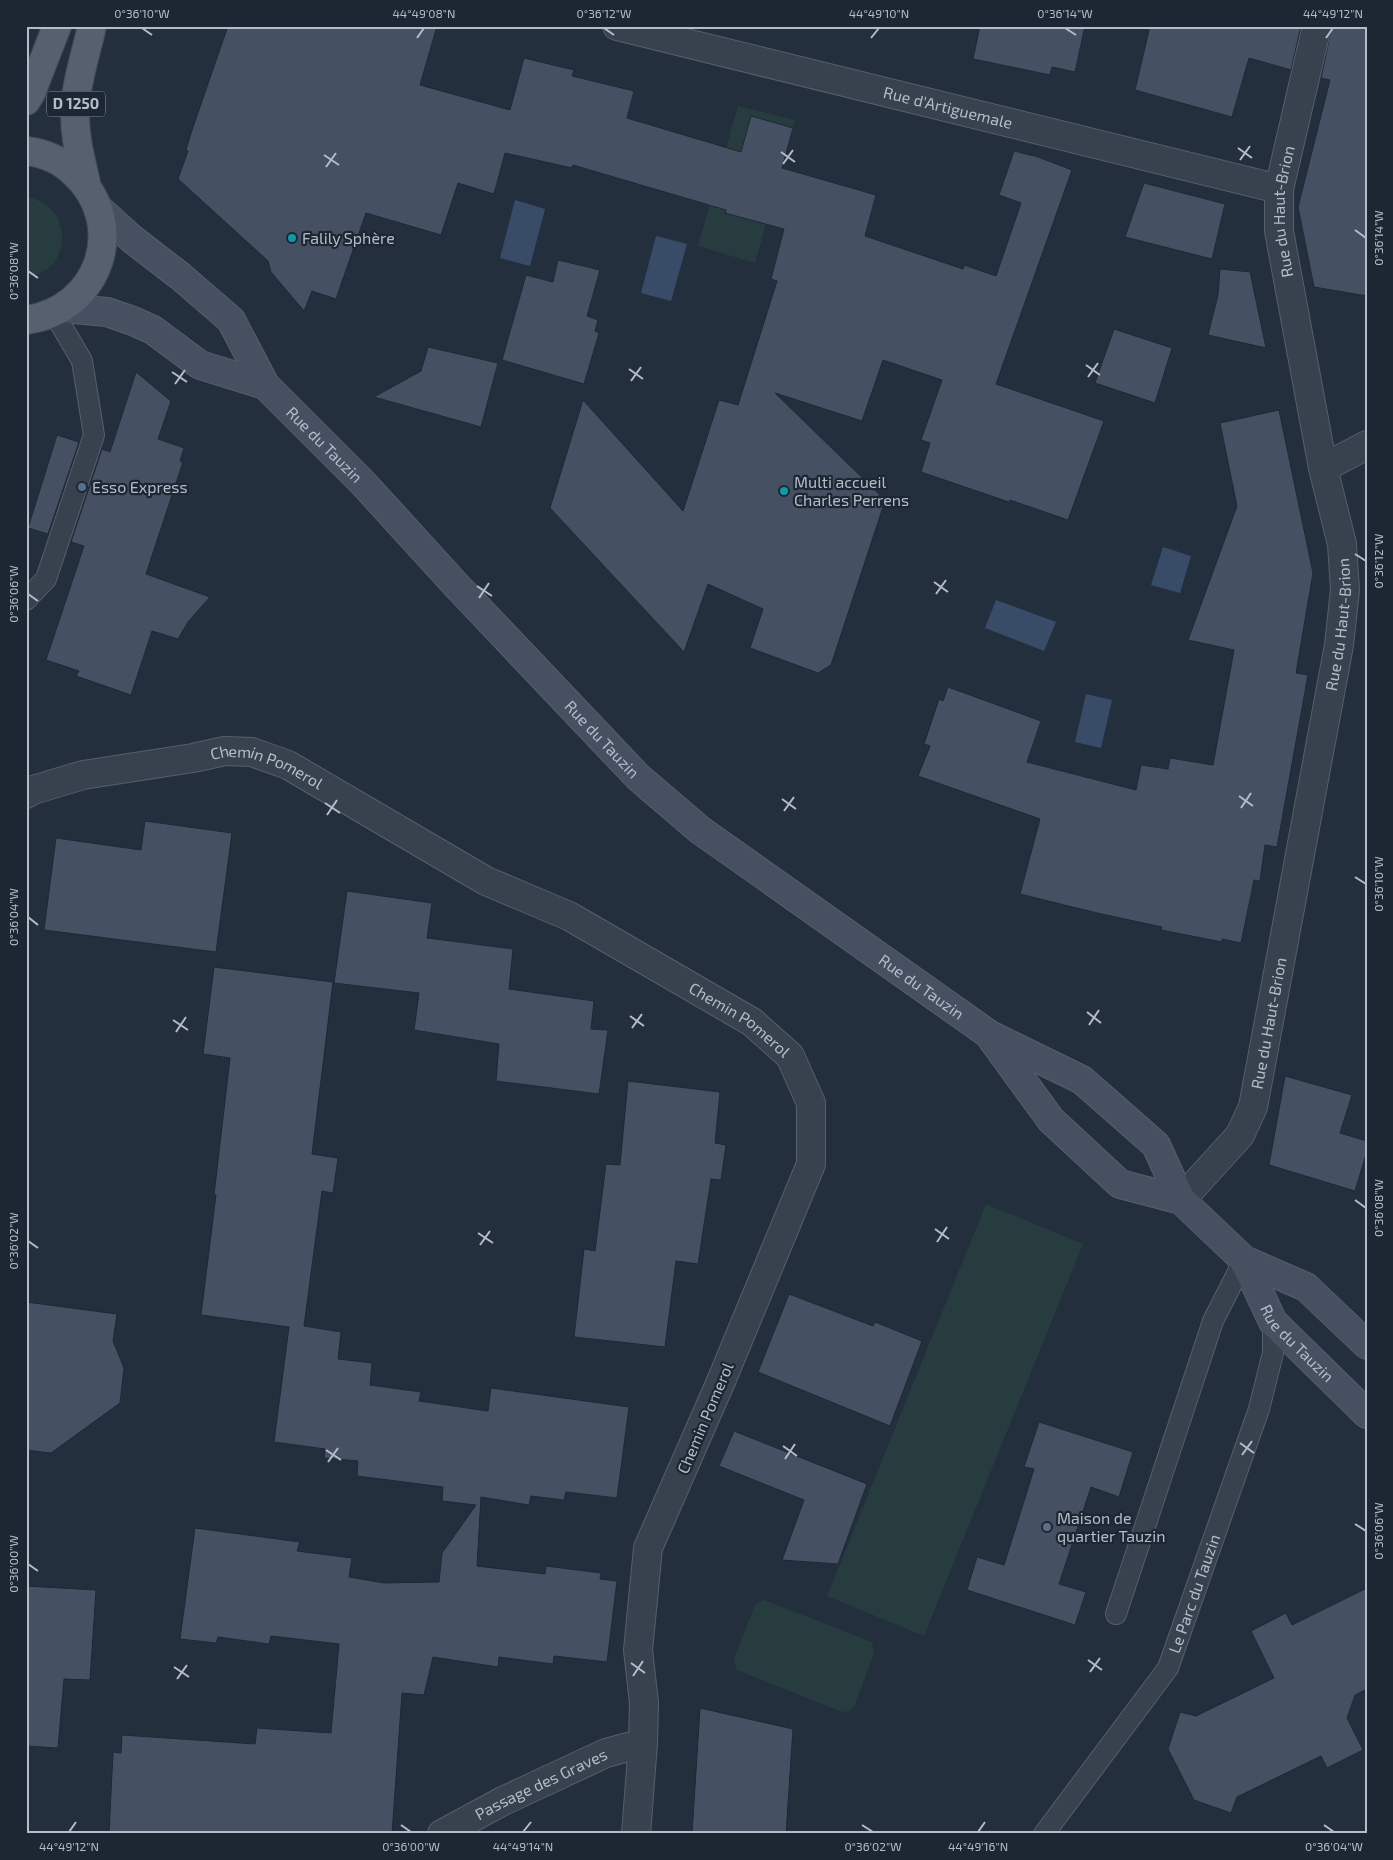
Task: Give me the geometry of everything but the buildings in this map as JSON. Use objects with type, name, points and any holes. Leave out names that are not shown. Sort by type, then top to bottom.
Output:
[{"type":"main road","name":"D 1250","points":[[26,101],[34,86],[57,26]]},
{"type":"main road","name":"D 1250","points":[[86,184],[77,134],[75,110],[92,26]]},
{"type":"main road","points":[[26,151],[38,152],[64,163],[86,184],[99,209],[103,231],[101,253],[93,275],[80,294],[42,318]]},
{"type":"street","name":"Rue d'Artiguemale","points":[[617,26],[1279,189]]},
{"type":"street","name":"Rue du Haut-Brion","points":[[1180,1200],[1240,1135],[1253,1107],[1339,645],[1344,590],[1342,544],[1323,468],[1279,231],[1279,189],[1317,26]]},
{"type":"street","name":"Rue du Tauzin","points":[[99,209],[132,239],[180,276],[231,320],[265,385],[363,483],[638,777],[700,830],[990,1035],[1082,1080],[1156,1145],[1180,1200],[1244,1260],[1306,1287],[1367,1345]]},
{"type":"street","name":"Rue du Tauzin","points":[[42,318],[106,312],[153,330],[200,365],[265,385]]},
{"type":"street","points":[[1323,468],[1367,446]]},
{"type":"street","name":"Chemin Pomerol","points":[[26,794],[33,790],[83,775],[193,758],[225,751],[252,752],[288,764],[486,882],[569,916],[752,1022],[790,1056],[811,1103],[810,1164],[722,1379],[648,1548],[638,1650],[644,1703],[636,1834]]},
{"type":"street","name":"Rue du Tauzin","points":[[990,1035],[1050,1120],[1120,1184],[1180,1200]]},
{"type":"street","name":"Rue du Tauzin","points":[[1244,1260],[1273,1322],[1367,1414]]},
{"type":"street","name":"Passage des Graves","points":[[442,1834],[503,1801],[606,1752],[643,1742]]},
{"type":"lane","points":[[26,600],[46,579],[94,435],[82,361],[42,318]]},
{"type":"lane","points":[[1116,1614],[1213,1321],[1244,1260]]},
{"type":"lane","name":"Le Parc du Tauzin","points":[[1044,1834],[1168,1668],[1259,1409],[1273,1353],[1273,1322]]},
{"type":"green space","points":[[738,106],[795,120],[755,263],[698,246]]},
{"type":"green space","points":[[26,197],[42,202],[53,212],[60,224],[62,238],[60,251],[53,263],[42,272],[26,277]]},
{"type":"green space","points":[[986,1204],[1083,1244],[924,1636],[827,1596]]},
{"type":"green space","points":[[764,1600],[872,1642],[874,1654],[854,1707],[845,1713],[737,1670],[734,1658],[755,1605]]},
{"type":"water","points":[[515,200],[545,209],[530,266],[500,258]]},
{"type":"water","points":[[656,236],[687,244],[671,301],[641,293]]},
{"type":"water","points":[[1163,547],[1191,556],[1180,593],[1151,585]]},
{"type":"water","points":[[996,600],[1056,622],[1044,651],[985,628]]},
{"type":"water","points":[[1086,694],[1112,700],[1101,748],[1075,742]]},
{"type":"place","name":"Falily Sphère","points":[[292,238]]},
{"type":"place","name":"Esso Express","points":[[82,487]]},
{"type":"place","name":"Multi accueil Charles Perrens","points":[[784,491]]},
{"type":"place","name":"Maison de quartier Tauzin","points":[[1047,1527]]}]
